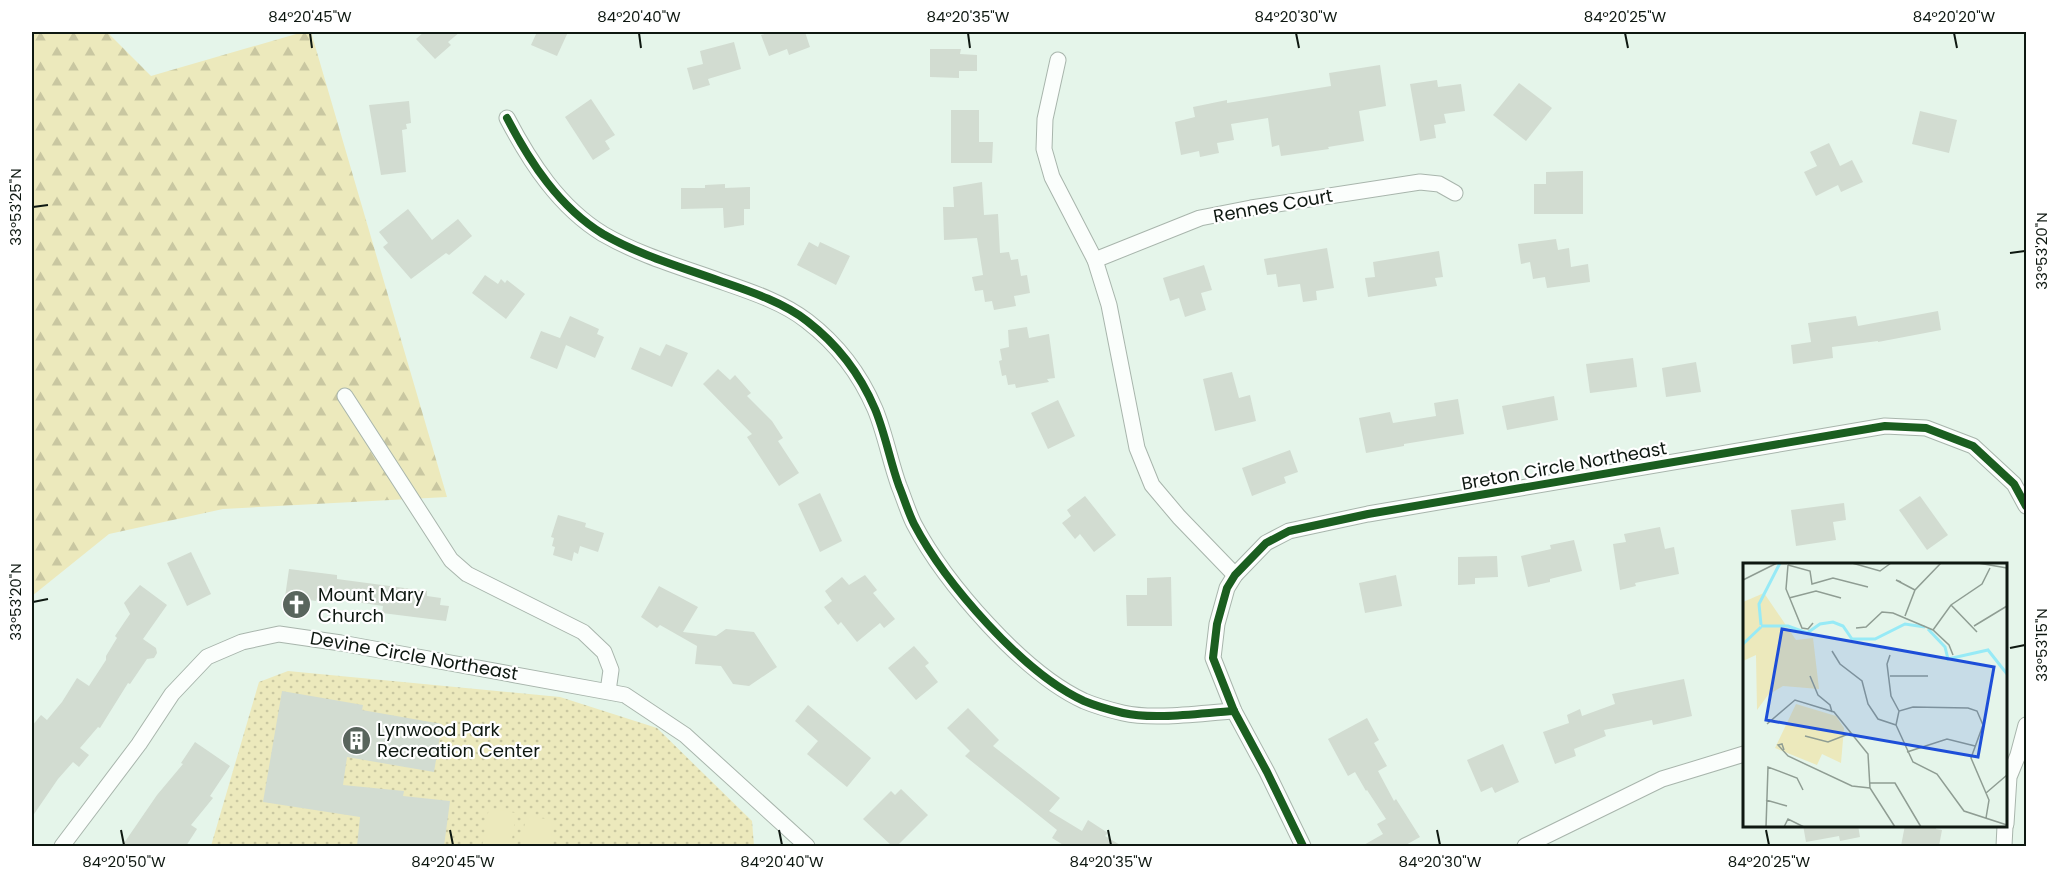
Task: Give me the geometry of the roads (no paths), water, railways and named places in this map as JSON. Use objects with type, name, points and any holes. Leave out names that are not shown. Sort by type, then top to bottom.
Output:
[{"type":"street","points":[[1058,60],[1045,119],[1044,148],[1052,177],[1095,260],[1109,305],[1137,448],[1152,485],[1234,575]]},
{"type":"street","points":[[507,118],[525,151],[554,190],[575,213],[601,233],[627,247],[777,304],[806,320],[838,349],[858,378],[875,409],[914,523],[933,554],[961,594],[984,620],[1008,645],[1054,684],[1085,702],[1125,714],[1155,715],[1234,711]]},
{"type":"street","name":"Rennes Court","points":[[1095,260],[1200,218],[1251,208],[1420,182],[1439,184],[1455,193]]},
{"type":"street","points":[[345,396],[451,560],[467,574],[583,632],[604,652],[611,670],[608,691]]},
{"type":"street","name":"Breton Circle Northeast","points":[[1303,846],[1234,711],[1213,658],[1217,624],[1227,588],[1234,575],[1266,543],[1290,531],[1368,514],[1885,426],[1926,428],[1973,446],[2014,484],[2026,506]]},
{"type":"street","name":"Devine Circle Northeast","points":[[62,846],[139,744],[172,694],[207,657],[242,642],[279,634],[352,645],[625,695],[686,735],[807,846]]},
{"type":"street","points":[[2007,776],[2018,755],[2026,725]]},
{"type":"street","points":[[1525,846],[1662,779],[1743,754]]},
{"type":"street","points":[[2004,846],[2005,827]]},
{"type":"place","name":"Mount Mary Church","points":[[297,605]]},
{"type":"place","name":"Lynwood Park Recreation Center","points":[[356,740]]}]
